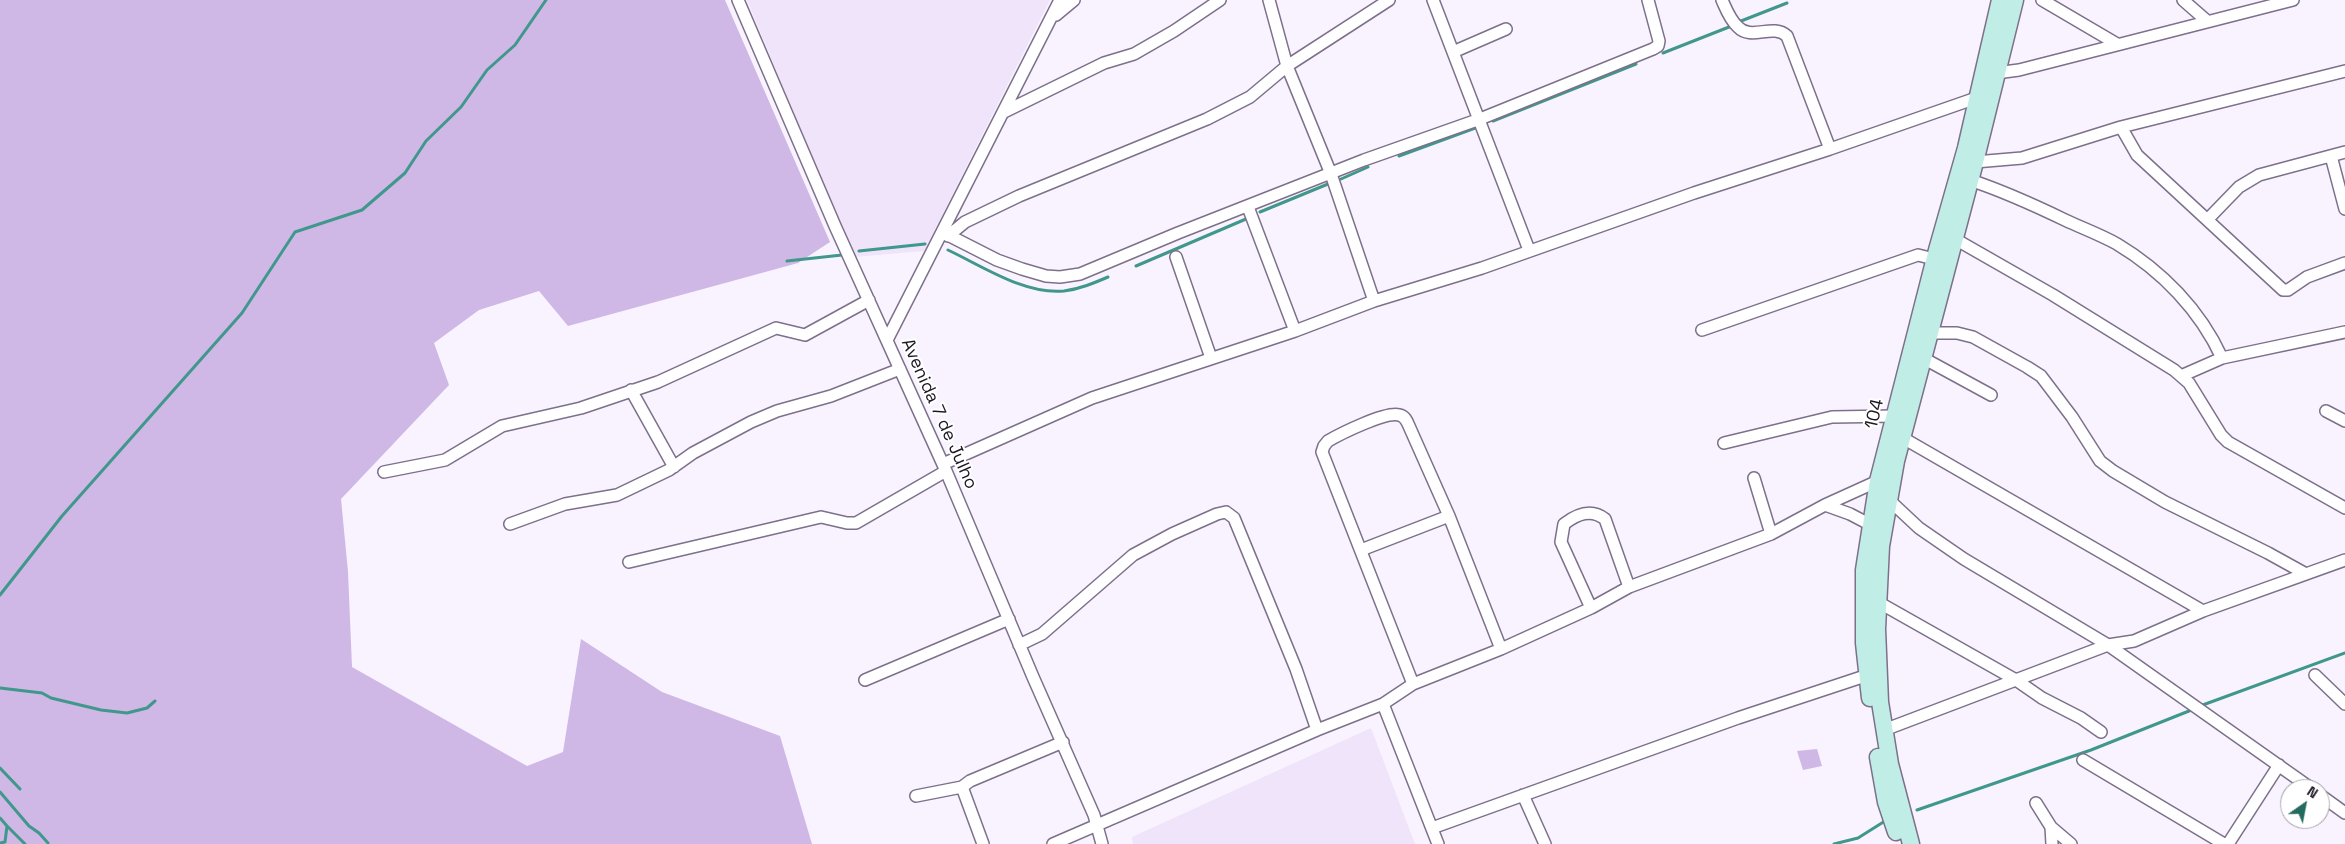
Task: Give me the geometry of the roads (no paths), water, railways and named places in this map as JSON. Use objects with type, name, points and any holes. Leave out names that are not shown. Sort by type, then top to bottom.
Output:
[{"type":"street","name":"Avenida 7 de Julho","points":[[738,0],[1063,742],[1098,824],[1102,844]]},
{"type":"street","points":[[888,340],[945,234],[1060,0]]},
{"type":"street","points":[[1051,18],[1074,0]]},
{"type":"street","points":[[1004,112],[1104,63],[1134,54],[1174,31],[1220,0]]},
{"type":"street","points":[[1269,0],[1287,66],[1331,174],[1374,301]]},
{"type":"street","points":[[945,234],[965,222],[1019,196],[1119,156],[1250,97],[1287,66],[1390,0]]},
{"type":"street","points":[[1433,0],[1529,250]]},
{"type":"street","points":[[945,234],[997,260],[1046,276],[1060,278],[1080,274],[1110,264],[1178,233],[1480,119],[1658,46],[1658,36],[1648,0]]},
{"type":"street","points":[[1722,0],[1730,16],[1742,31],[1752,33],[1781,32],[1787,36],[1830,149]]},
{"type":"street","name":"104","points":[[1900,844],[1898,821],[1883,786],[1873,733],[1873,675],[1863,608],[1864,570],[1871,525],[1886,488],[1895,416],[1941,261],[1966,148],[1984,95],[2000,0]]},
{"type":"street","points":[[1911,844],[1898,821],[1890,764],[1873,675],[1886,488],[1903,438],[1924,358],[1930,333],[1941,261],[1955,239],[1975,162],[1984,95],[1996,73],[2015,0]]},
{"type":"street","points":[[2042,0],[2117,44]]},
{"type":"street","points":[[2183,0],[2207,21]]},
{"type":"street","points":[[1996,73],[2019,70],[2293,0]]},
{"type":"street","points":[[1453,52],[1506,29]]},
{"type":"street","points":[[1975,162],[2022,158],[2121,128],[2345,71]]},
{"type":"street","points":[[629,562],[821,517],[847,523],[856,522],[944,467],[1092,398],[1295,331],[1374,301],[1482,268],[1694,193],[1830,149],[1984,95]]},
{"type":"street","points":[[2121,128],[2136,155],[2208,219],[2283,290],[2288,290],[2307,277],[2345,263]]},
{"type":"street","points":[[2208,219],[2247,180],[2259,175],[2345,152]]},
{"type":"street","points":[[2331,156],[2345,209]]},
{"type":"street","points":[[1970,180],[2011,195],[2115,243],[2154,270],[2197,314],[2211,334],[2222,358]]},
{"type":"street","points":[[1248,207],[1295,331]]},
{"type":"street","points":[[1955,239],[2129,340],[2189,383],[2228,442],[2345,508]]},
{"type":"street","points":[[1702,330],[1918,255],[1941,261]]},
{"type":"street","points":[[1176,257],[1211,358]]},
{"type":"street","points":[[384,472],[445,460],[502,426],[581,408],[658,382],[776,328],[805,335],[869,300]]},
{"type":"street","points":[[2181,376],[2222,358],[2345,332]]},
{"type":"street","points":[[1930,333],[1957,333],[1973,337],[2028,367],[2041,376],[2072,417],[2100,461],[2113,471],[2164,502],[2268,553],[2306,574]]},
{"type":"street","points":[[1924,358],[1991,395]]},
{"type":"street","points":[[510,524],[565,504],[618,495],[639,486],[674,467],[692,453],[760,418],[777,411],[831,396],[900,369]]},
{"type":"street","points":[[631,390],[674,467]]},
{"type":"street","points":[[2326,412],[2345,421]]},
{"type":"street","points":[[1413,684],[1322,452],[1324,446],[1335,437],[1386,415],[1398,414],[1406,419],[1449,516],[1501,649]]},
{"type":"street","points":[[1724,443],[1832,417],[1895,416]]},
{"type":"street","points":[[1903,438],[2203,611]]},
{"type":"street","points":[[1754,478],[1771,534]]},
{"type":"street","points":[[1054,844],[1317,730],[1383,704],[1413,684],[1501,649],[1591,608],[1629,588],[1771,534],[1825,505],[1886,488]]},
{"type":"street","points":[[1886,488],[1919,528],[1964,558],[2108,645],[2298,779]]},
{"type":"street","points":[[1825,505],[1850,514],[1871,525]]},
{"type":"street","points":[[1020,645],[1042,634],[1140,550],[1208,518],[1226,512],[1234,518],[1296,670],[1317,730]]},
{"type":"street","points":[[1591,608],[1561,542],[1564,524],[1572,518],[1591,513],[1598,514],[1605,519],[1629,588]]},
{"type":"street","points":[[1360,550],[1449,516]]},
{"type":"street","points":[[1884,730],[2108,645],[2134,641],[2203,611],[2345,560]]},
{"type":"street","points":[[1878,602],[2016,680],[2042,698],[2081,718],[2101,732]]},
{"type":"street","points":[[865,680],[1009,619]]},
{"type":"street","points":[[1432,828],[1738,718],[1873,675]]},
{"type":"street","points":[[2315,675],[2345,704]]},
{"type":"street","points":[[1383,704],[1438,844]]},
{"type":"street","points":[[916,796],[962,787],[970,780],[1063,742]]},
{"type":"street","points":[[2083,760],[2224,844]]},
{"type":"street","points":[[2228,844],[2279,765]]},
{"type":"street","points":[[962,787],[983,844]]},
{"type":"street","points":[[1524,795],[1545,844]]},
{"type":"street","points":[[2036,802],[2051,827],[2071,844]]},
{"type":"street","points":[[2330,802],[2345,813]]},
{"type":"street","points":[[2051,827],[2052,844]]},
{"type":"waterway","points":[[0,595],[62,516],[242,313],[295,232],[362,210],[405,173],[426,141],[461,107],[487,70],[515,45],[546,0]]},
{"type":"waterway","points":[[1741,21],[1787,3]]},
{"type":"waterway","points":[[1663,53],[1729,27]]},
{"type":"waterway","points":[[1493,121],[1636,64]]},
{"type":"waterway","points":[[1399,156],[1478,127]]},
{"type":"waterway","points":[[1341,179],[1368,167]]},
{"type":"waterway","points":[[1260,212],[1328,184]]},
{"type":"waterway","points":[[1136,266],[1246,219]]},
{"type":"waterway","points":[[859,251],[925,244]]},
{"type":"waterway","points":[[948,250],[1004,278],[1034,289],[1064,291],[1092,284],[1108,277]]},
{"type":"waterway","points":[[787,261],[842,255]]},
{"type":"waterway","points":[[2200,706],[2345,653]]},
{"type":"waterway","points":[[0,688],[42,693],[51,698],[101,710],[127,713],[147,708],[155,701]]},
{"type":"waterway","points":[[1917,810],[2091,750],[2194,709]]},
{"type":"waterway","points":[[0,768],[20,789]]},
{"type":"waterway","points":[[0,792],[29,826],[48,843]]},
{"type":"waterway","points":[[0,818],[7,826],[5,842],[0,843]]},
{"type":"waterway","points":[[1834,844],[1858,838],[1885,821]]},
{"type":"waterway","points":[[7,826],[25,844]]}]
